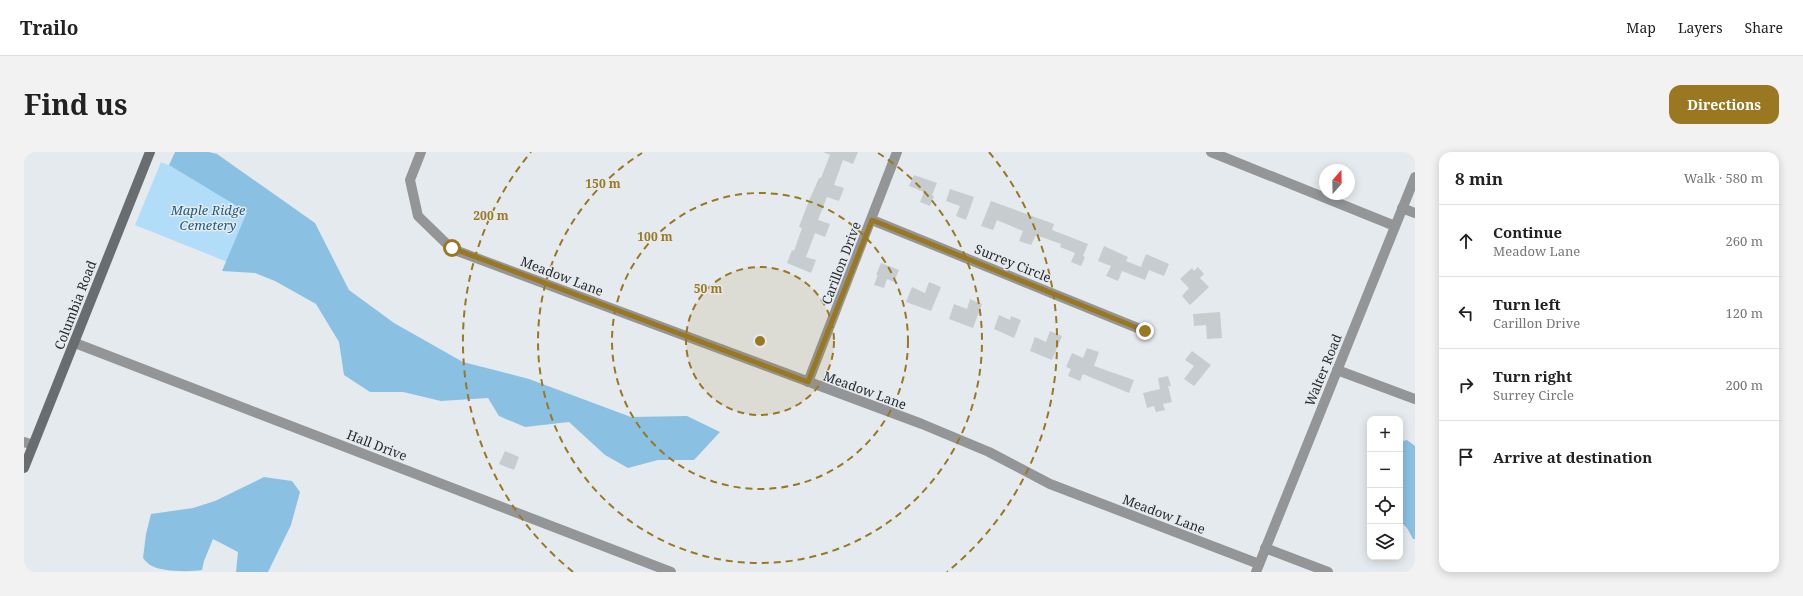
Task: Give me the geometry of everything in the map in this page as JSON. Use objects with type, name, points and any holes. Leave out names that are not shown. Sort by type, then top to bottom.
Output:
[{"type":"main road","name":"Columbia Road","points":[[24,468],[29,444],[75,343],[150,152]]},
{"type":"street","name":"Meadow Lane","points":[[421,152],[410,180],[418,216],[452,248],[922,424],[989,452],[1050,484],[1257,568]]},
{"type":"street","name":"Carillon Drive","points":[[808,382],[872,220],[897,152]]},
{"type":"street","points":[[1211,152],[1395,226]]},
{"type":"street","name":"Walter Road","points":[[1257,568],[1415,177]]},
{"type":"street","points":[[1402,208],[1415,213]]},
{"type":"street","name":"Surrey Circle","points":[[872,220],[1145,331]]},
{"type":"street","name":"Hall Drive","points":[[75,343],[671,572]]},
{"type":"street","points":[[1337,370],[1415,399]]},
{"type":"street","points":[[1265,548],[1328,572]]},
{"type":"green space","name":"Maple Ridge Cemetery","points":[[161,162],[280,210],[255,273],[135,225]]},
{"type":"shaded area","points":[[175,152],[209,152],[217,154],[315,223],[349,290],[394,323],[463,362],[529,379],[631,417],[687,416],[720,432],[694,460],[658,460],[628,468],[605,455],[569,422],[525,427],[499,416],[488,398],[441,401],[403,392],[370,392],[344,375],[339,342],[316,304],[275,281],[255,273],[222,271],[247,212],[169,165]]},
{"type":"shaded area","points":[[1407,440],[1415,446],[1415,539],[1413,539],[1403,524],[1403,441]]},
{"type":"shaded area","points":[[264,477],[292,481],[300,492],[291,525],[268,572],[236,572],[238,552],[213,539],[202,570],[183,571],[161,569],[150,565],[143,558],[146,534],[151,514],[193,508],[215,501]]},
{"type":"building","points":[[823,152],[858,152],[853,164],[843,160],[834,185],[844,188],[839,201],[827,197],[818,220],[830,224],[825,237],[815,233],[806,257],[816,260],[811,273],[787,263],[792,250],[794,251],[802,228],[799,227],[808,203],[819,178],[821,178],[830,155]]},
{"type":"building","points":[[914,175],[937,183],[932,195],[934,196],[930,206],[920,202],[924,192],[909,186]]},
{"type":"building","points":[[950,189],[974,197],[966,220],[956,216],[960,206],[946,201]]},
{"type":"building","points":[[991,201],[1054,224],[1052,230],[1088,244],[1081,266],[1071,262],[1075,253],[1060,247],[1061,244],[1036,235],[1031,245],[1019,241],[1023,231],[997,220],[993,230],[981,226]]},
{"type":"building","points":[[1104,246],[1128,257],[1126,261],[1141,267],[1146,254],[1169,264],[1164,276],[1149,270],[1145,280],[1122,271],[1118,281],[1106,276],[1111,266],[1098,261]]},
{"type":"building","points":[[881,263],[899,270],[894,282],[887,279],[884,288],[874,285]]},
{"type":"building","points":[[1198,267],[1204,274],[1200,278],[1209,287],[1190,305],[1182,296],[1189,288],[1180,279],[1192,268],[1194,271]]},
{"type":"building","points":[[929,282],[941,287],[931,311],[906,302],[912,287],[925,293]]},
{"type":"building","points":[[970,299],[982,304],[973,328],[949,319],[954,304],[967,309]]},
{"type":"building","points":[[1220,312],[1222,338],[1207,339],[1206,325],[1194,326],[1193,314]]},
{"type":"building","points":[[999,315],[1010,320],[1011,316],[1021,320],[1014,338],[994,329]]},
{"type":"building","points":[[1050,331],[1062,336],[1052,360],[1030,351],[1035,337],[1046,342]]},
{"type":"building","points":[[1087,348],[1099,352],[1094,366],[1134,380],[1129,393],[1083,374],[1080,381],[1068,376],[1071,369],[1066,367],[1072,353],[1083,358]]},
{"type":"building","points":[[1192,351],[1211,365],[1194,386],[1184,379],[1194,366],[1185,360]]},
{"type":"building","points":[[1168,376],[1171,386],[1168,386],[1172,402],[1163,404],[1165,410],[1156,412],[1154,406],[1147,408],[1143,393],[1160,389],[1158,378]]},
{"type":"building","points":[[505,451],[519,457],[514,470],[499,464]]},
{"type":"route","points":[[452,248],[808,382],[872,220],[1145,331]]}]
